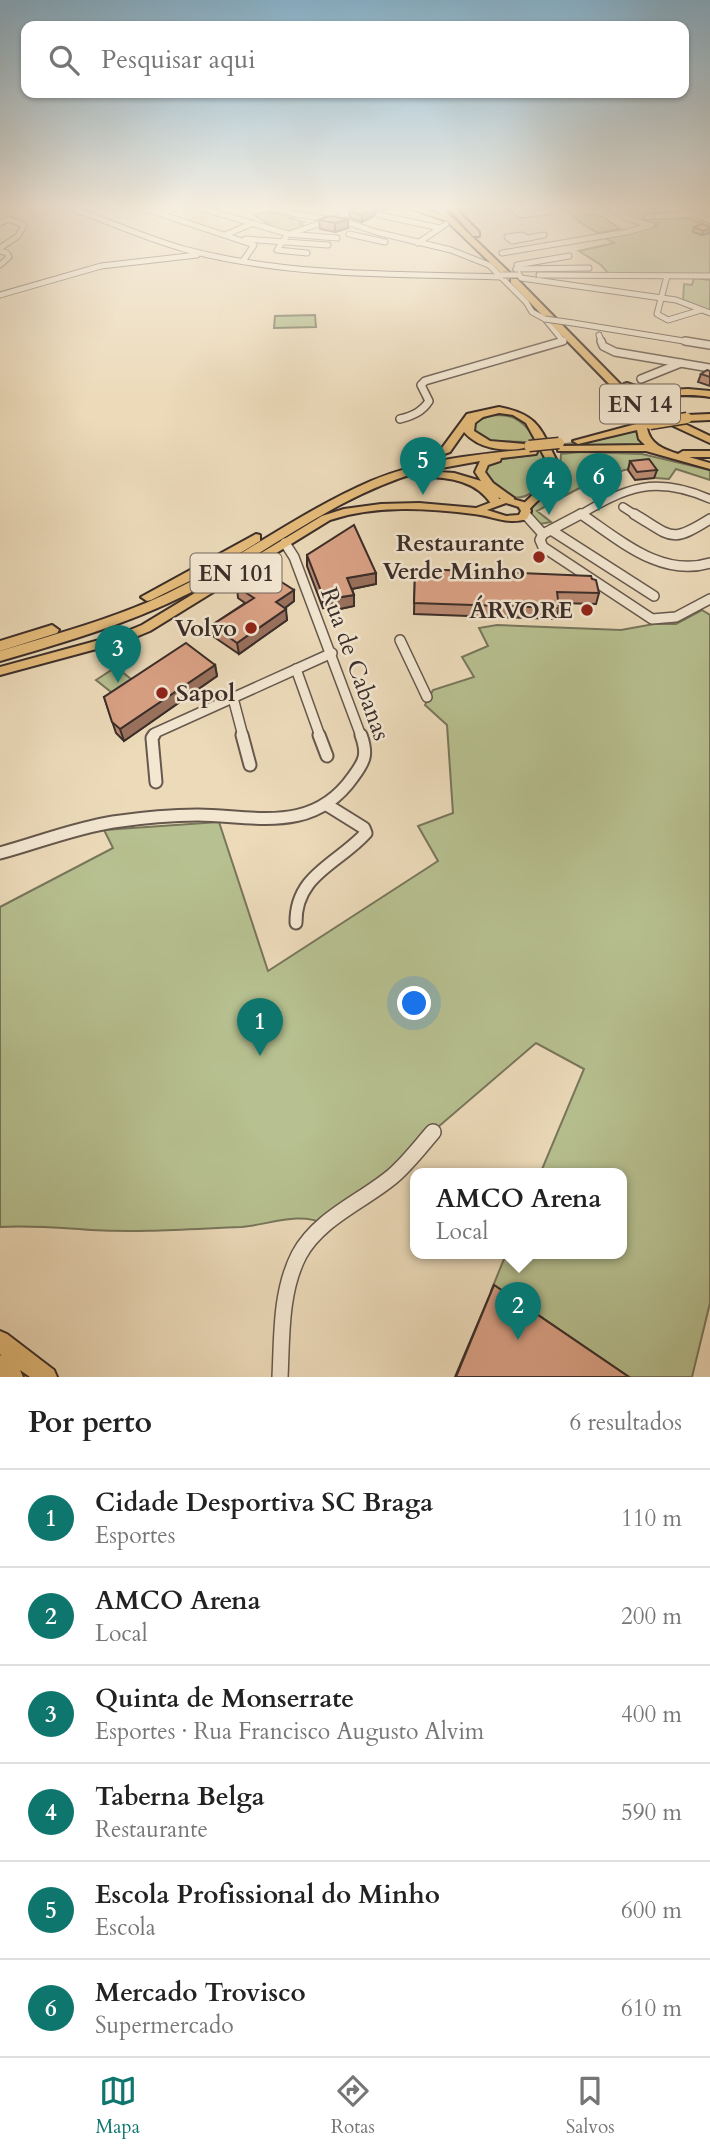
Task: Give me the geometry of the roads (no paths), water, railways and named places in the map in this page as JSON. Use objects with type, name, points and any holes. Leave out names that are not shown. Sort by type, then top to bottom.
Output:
[{"type":"highway","name":"EN 14","points":[[505,271],[620,383],[650,405],[710,435]]},
{"type":"highway","name":"EN 14","points":[[507,271],[581,352],[635,401],[710,440]]},
{"type":"highway","points":[[581,352],[588,366],[646,425],[643,439],[661,451],[694,462]]},
{"type":"highway","points":[[620,383],[651,396],[689,390],[710,396]]},
{"type":"highway","points":[[680,421],[669,407],[672,400],[683,396],[710,396]]},
{"type":"highway","points":[[622,430],[635,416],[623,400]]},
{"type":"highway","points":[[408,465],[446,450],[467,419],[476,414],[490,410],[516,413],[530,421],[555,467],[555,475],[548,488],[523,514]]},
{"type":"highway","points":[[508,454],[484,464],[480,472],[489,485],[512,501],[535,493],[549,475],[548,460],[530,428],[513,415],[499,413],[484,414],[470,422],[469,432],[484,442],[530,449]]},
{"type":"highway","points":[[622,430],[708,416]]},
{"type":"highway","name":"EN 101","points":[[560,446],[622,430]]},
{"type":"highway","name":"EN 101","points":[[0,646],[110,612],[164,590],[353,484],[408,465],[468,453],[560,446],[710,454]]},
{"type":"highway","points":[[625,448],[710,466]]},
{"type":"highway","name":"EN 101","points":[[0,656],[115,620],[170,598],[354,494],[413,471],[530,449]]},
{"type":"highway","points":[[354,494],[406,476],[443,475],[481,487],[494,496],[495,507]]},
{"type":"main road","name":"EN 101","points":[[0,671],[121,638],[146,628],[326,518],[366,507],[477,511],[512,501]]},
{"type":"main road","points":[[512,501],[523,514]]},
{"type":"main road","name":"EN 101","points":[[495,507],[508,520],[523,514]]},
{"type":"main road","points":[[0,1341],[47,1377]]},
{"type":"main road","points":[[0,1365],[13,1377]]},
{"type":"street","points":[[0,295],[82,271]]},
{"type":"street","points":[[342,271],[511,276],[710,276]]},
{"type":"street","points":[[502,271],[511,276],[684,302],[710,313]]},
{"type":"street","points":[[511,276],[515,271]]},
{"type":"street","points":[[511,276],[557,271]]},
{"type":"street","points":[[511,276],[533,314],[545,319],[710,345]]},
{"type":"street","points":[[667,276],[657,314],[668,320],[701,310]]},
{"type":"street","points":[[400,419],[414,416],[426,406],[429,401],[421,385],[425,381],[563,341],[545,319]]},
{"type":"street","points":[[599,335],[603,346],[615,352],[710,368]]},
{"type":"street","points":[[640,379],[674,368],[681,363]]},
{"type":"street","points":[[710,499],[674,485],[636,486],[547,532],[540,540],[552,554],[652,619],[680,618],[710,599]]},
{"type":"street","points":[[623,507],[673,537],[683,536],[710,519]]},
{"type":"street","points":[[523,514],[532,524],[653,596]]},
{"type":"street","points":[[581,514],[669,566],[693,570],[710,563]]},
{"type":"street","name":"Rua de Cabanas","points":[[0,853],[112,822],[196,815],[288,818],[309,814],[340,796],[367,755],[332,653],[294,557],[285,543]]},
{"type":"street","points":[[400,640],[427,697]]},
{"type":"street","points":[[156,782],[152,738],[155,733],[332,653]]},
{"type":"street","points":[[296,669],[327,757]]},
{"type":"street","points":[[233,698],[250,765]]},
{"type":"street","points":[[296,923],[295,909],[302,889],[366,833],[364,828],[327,805]]},
{"type":"street","points":[[280,1377],[284,1311],[295,1268],[307,1243],[325,1224],[358,1203],[396,1173],[433,1132]]},
{"type":"tunnel","points":[[510,272],[520,281]]},
{"type":"place","name":"Escola Profissional do Minho","points":[[423,495]]},
{"type":"place","name":"Mercado Trovisco","points":[[599,511]]},
{"type":"place","name":"Taberna Belga","points":[[549,515]]},
{"type":"place","name":"Restaurante Verde Minho","points":[[539,557]]},
{"type":"place","name":"ÁRVORE","points":[[587,610]]},
{"type":"place","name":"Volvo","points":[[251,628]]},
{"type":"place","name":"Quinta de Monserrate","points":[[118,683]]},
{"type":"place","name":"Sapol","points":[[162,693]]},
{"type":"place","name":"Cidade Desportiva SC Braga","points":[[260,1056]]},
{"type":"place","name":"AMCO Arena","points":[[518,1340]]}]
